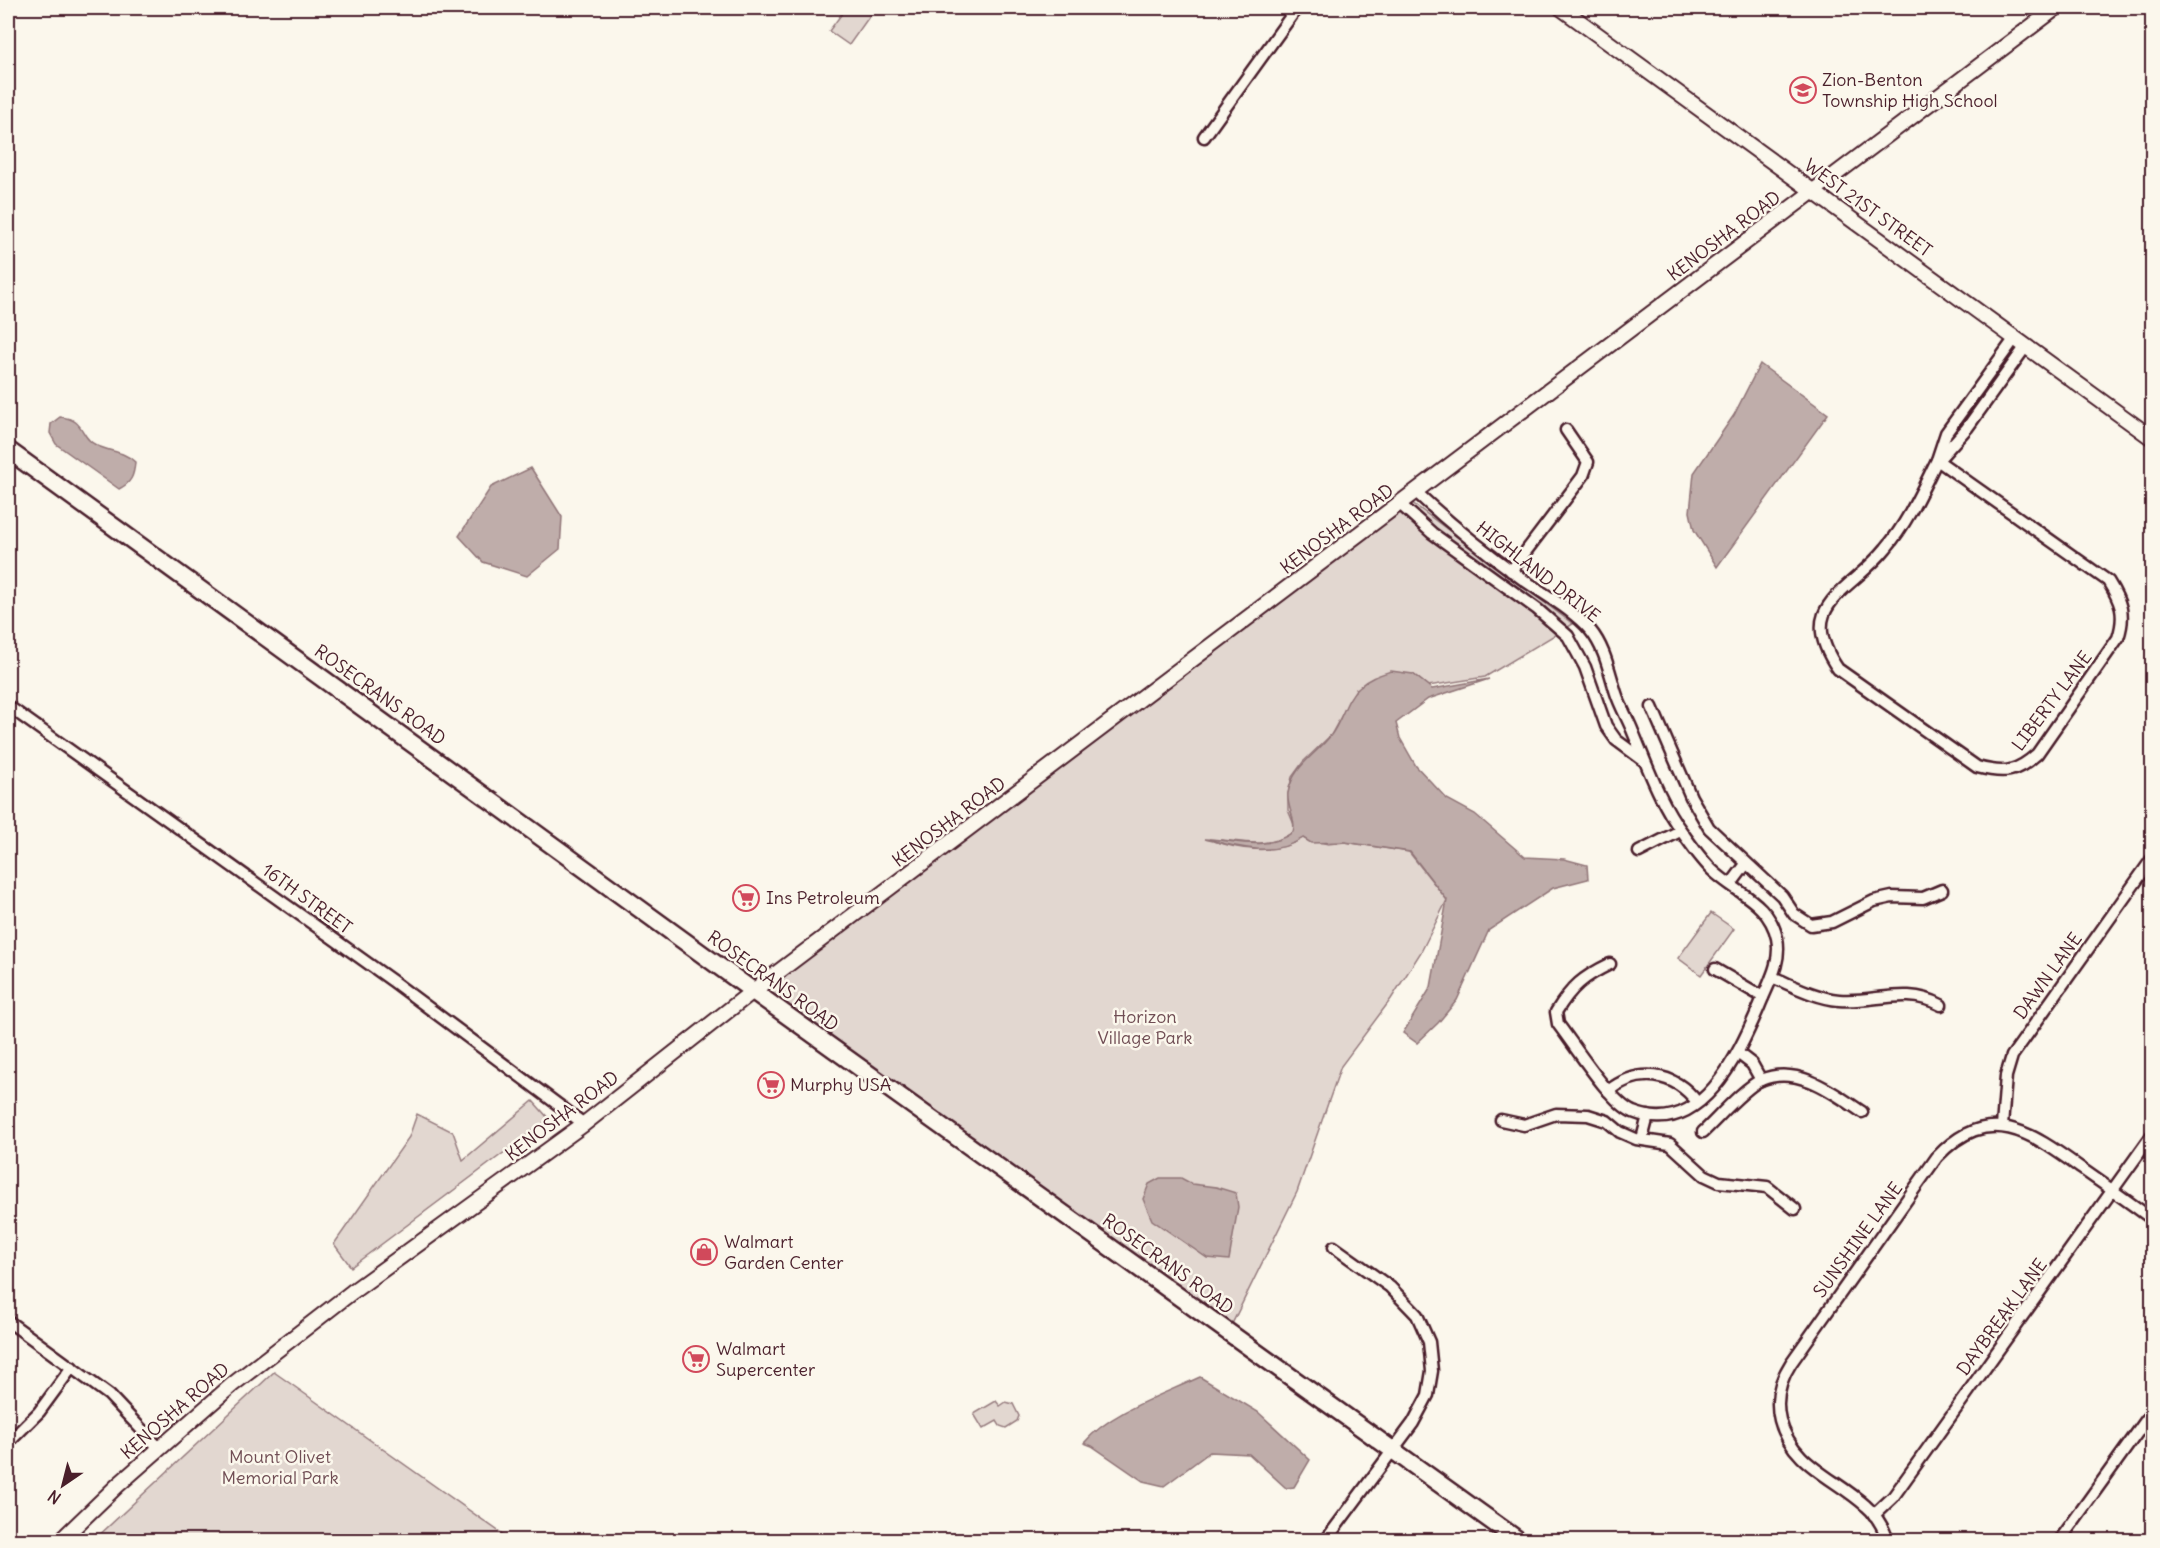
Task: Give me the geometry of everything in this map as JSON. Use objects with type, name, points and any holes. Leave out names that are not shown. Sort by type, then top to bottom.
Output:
[{"type":"main road","name":"ROSECRANS ROAD","points":[[8,450],[753,991],[1518,1540]]},
{"type":"street","points":[[1204,137],[1297,8]]},
{"type":"street","name":"WEST 21ST STREET","points":[[1561,8],[2152,438]]},
{"type":"street","name":"KENOSHA ROAD","points":[[61,1540],[159,1448],[232,1385],[345,1297],[584,1124],[753,991],[2056,8]]},
{"type":"street","name":"LIBERTY LANE","points":[[1937,460],[2108,581],[2122,604],[2124,621],[2118,638],[2037,754],[2022,767],[1999,773],[1977,767],[1838,669],[1825,651],[1820,625],[1828,603],[1886,549],[1904,522],[1937,460],[1946,433],[2021,342]]},
{"type":"street","points":[[1510,570],[1584,476],[1588,462],[1566,430]]},
{"type":"street","name":"HIGHLAND DRIVE","points":[[1416,492],[1447,521],[1590,631],[1608,663],[1616,694],[1643,760],[1680,831],[1713,870],[1759,903],[1770,919],[1777,939],[1778,961],[1739,1054],[1719,1082],[1688,1110],[1669,1116],[1648,1116]]},
{"type":"street","name":"HIGHLAND DRIVE","points":[[1400,504],[1432,533],[1537,609],[1568,636],[1585,667],[1606,726],[1616,740],[1643,760]]},
{"type":"street","name":"16TH STREET","points":[[8,706],[394,982],[584,1124]]},
{"type":"street","points":[[1652,706],[1691,797],[1709,828],[1782,896],[1794,914],[1811,925],[1832,922],[1874,901],[1892,897],[1923,898],[1942,890]]},
{"type":"street","points":[[1639,852],[1680,831]]},
{"type":"street","name":"DAWN LANE","points":[[2002,1126],[2006,1076],[2012,1056],[2152,859]]},
{"type":"street","points":[[1731,884],[1746,864]]},
{"type":"street","points":[[1610,964],[1588,974],[1570,990],[1556,1012],[1558,1024],[1608,1091],[1631,1111],[1648,1116],[1642,1139]]},
{"type":"street","points":[[1715,969],[1763,997]]},
{"type":"street","points":[[1772,977],[1816,995],[1838,1000],[1863,1001],[1907,994],[1941,1005]]},
{"type":"street","points":[[1739,1054],[1752,1064],[1761,1080]]},
{"type":"street","points":[[1608,1091],[1630,1077],[1655,1075],[1680,1084],[1697,1102]]},
{"type":"street","points":[[1703,1132],[1761,1080],[1783,1075],[1810,1080],[1862,1112]]},
{"type":"street","points":[[1501,1120],[1524,1125],[1556,1114],[1588,1115],[1607,1121],[1620,1132],[1670,1144],[1704,1175],[1719,1182],[1767,1187],[1795,1209]]},
{"type":"street","points":[[2002,1126],[2032,1134],[2152,1219]]},
{"type":"street","name":"SUNSHINE LANE","points":[[1888,1540],[1866,1505],[1808,1465],[1788,1442],[1779,1416],[1778,1402],[1784,1374],[1937,1157],[1958,1138],[2002,1126]]},
{"type":"street","name":"DAYBREAK LANE","points":[[1874,1515],[1893,1497],[2152,1135]]},
{"type":"street","points":[[1326,1540],[1413,1423],[1428,1395],[1432,1371],[1429,1342],[1417,1315],[1400,1295],[1334,1247]]},
{"type":"street","points":[[8,1321],[109,1395],[159,1448]]},
{"type":"street","points":[[8,1443],[39,1412],[72,1367]]},
{"type":"street","points":[[2060,1540],[2152,1412]]},
{"type":"green space","points":[[846,8],[861,8],[871,14],[849,45],[829,31]]},
{"type":"green space","name":"Horizon Village Park","points":[[1407,499],[1573,624],[1485,677],[1428,686],[1413,674],[1356,689],[1331,735],[1303,762],[1292,777],[1288,794],[1288,810],[1295,827],[1293,832],[1283,838],[1262,843],[1209,839],[1244,848],[1269,849],[1292,844],[1303,838],[1328,844],[1345,842],[1409,852],[1447,900],[1421,952],[1391,999],[1341,1066],[1297,1192],[1228,1332],[753,991]]},
{"type":"green space","points":[[1711,913],[1734,929],[1701,975],[1678,958]]},
{"type":"green space","points":[[533,1101],[549,1119],[351,1267],[334,1244],[409,1137],[417,1114],[453,1132],[463,1160]]},
{"type":"green space","name":"Mount Olivet Memorial Park","points":[[274,1372],[511,1540],[94,1540]]},
{"type":"green space","points":[[996,1401],[1000,1406],[1006,1402],[1013,1404],[1019,1416],[1017,1421],[1006,1428],[1000,1426],[997,1421],[983,1429],[974,1414]]},
{"type":"shaded area","points":[[1760,364],[1828,414],[1717,567],[1694,530],[1690,512],[1694,473],[1734,415]]},
{"type":"shaded area","points":[[60,417],[74,421],[87,438],[96,445],[131,458],[135,462],[133,475],[129,482],[119,489],[56,444],[50,433],[51,424]]},
{"type":"shaded area","points":[[531,468],[562,517],[560,549],[527,576],[483,562],[459,536],[491,487]]},
{"type":"shaded area","points":[[1391,671],[1413,674],[1432,689],[1489,679],[1428,699],[1396,723],[1400,738],[1416,766],[1447,799],[1475,814],[1525,857],[1564,859],[1587,865],[1588,879],[1553,888],[1489,930],[1457,1000],[1417,1043],[1403,1033],[1431,987],[1447,900],[1410,852],[1345,842],[1311,843],[1303,838],[1280,848],[1267,849],[1242,847],[1205,839],[1261,843],[1272,842],[1293,832],[1294,823],[1288,803],[1288,793],[1295,775],[1331,735],[1354,692],[1370,679]]},
{"type":"shaded area","points":[[1160,1178],[1181,1178],[1192,1184],[1216,1187],[1236,1193],[1238,1207],[1229,1260],[1207,1258],[1152,1220],[1143,1199],[1149,1184]]},
{"type":"shaded area","points":[[1200,1377],[1258,1412],[1310,1460],[1294,1487],[1286,1488],[1249,1454],[1210,1452],[1164,1486],[1143,1481],[1092,1446],[1084,1443],[1108,1422],[1123,1413]]},
{"type":"place","name":"Zion-Benton Township High School","points":[[1803,90]]},
{"type":"place","name":"Ins Petroleum","points":[[746,898]]},
{"type":"place","name":"Murphy USA","points":[[771,1085]]},
{"type":"place","name":"Walmart Garden Center","points":[[704,1252]]},
{"type":"place","name":"Walmart Supercenter","points":[[696,1359]]}]
